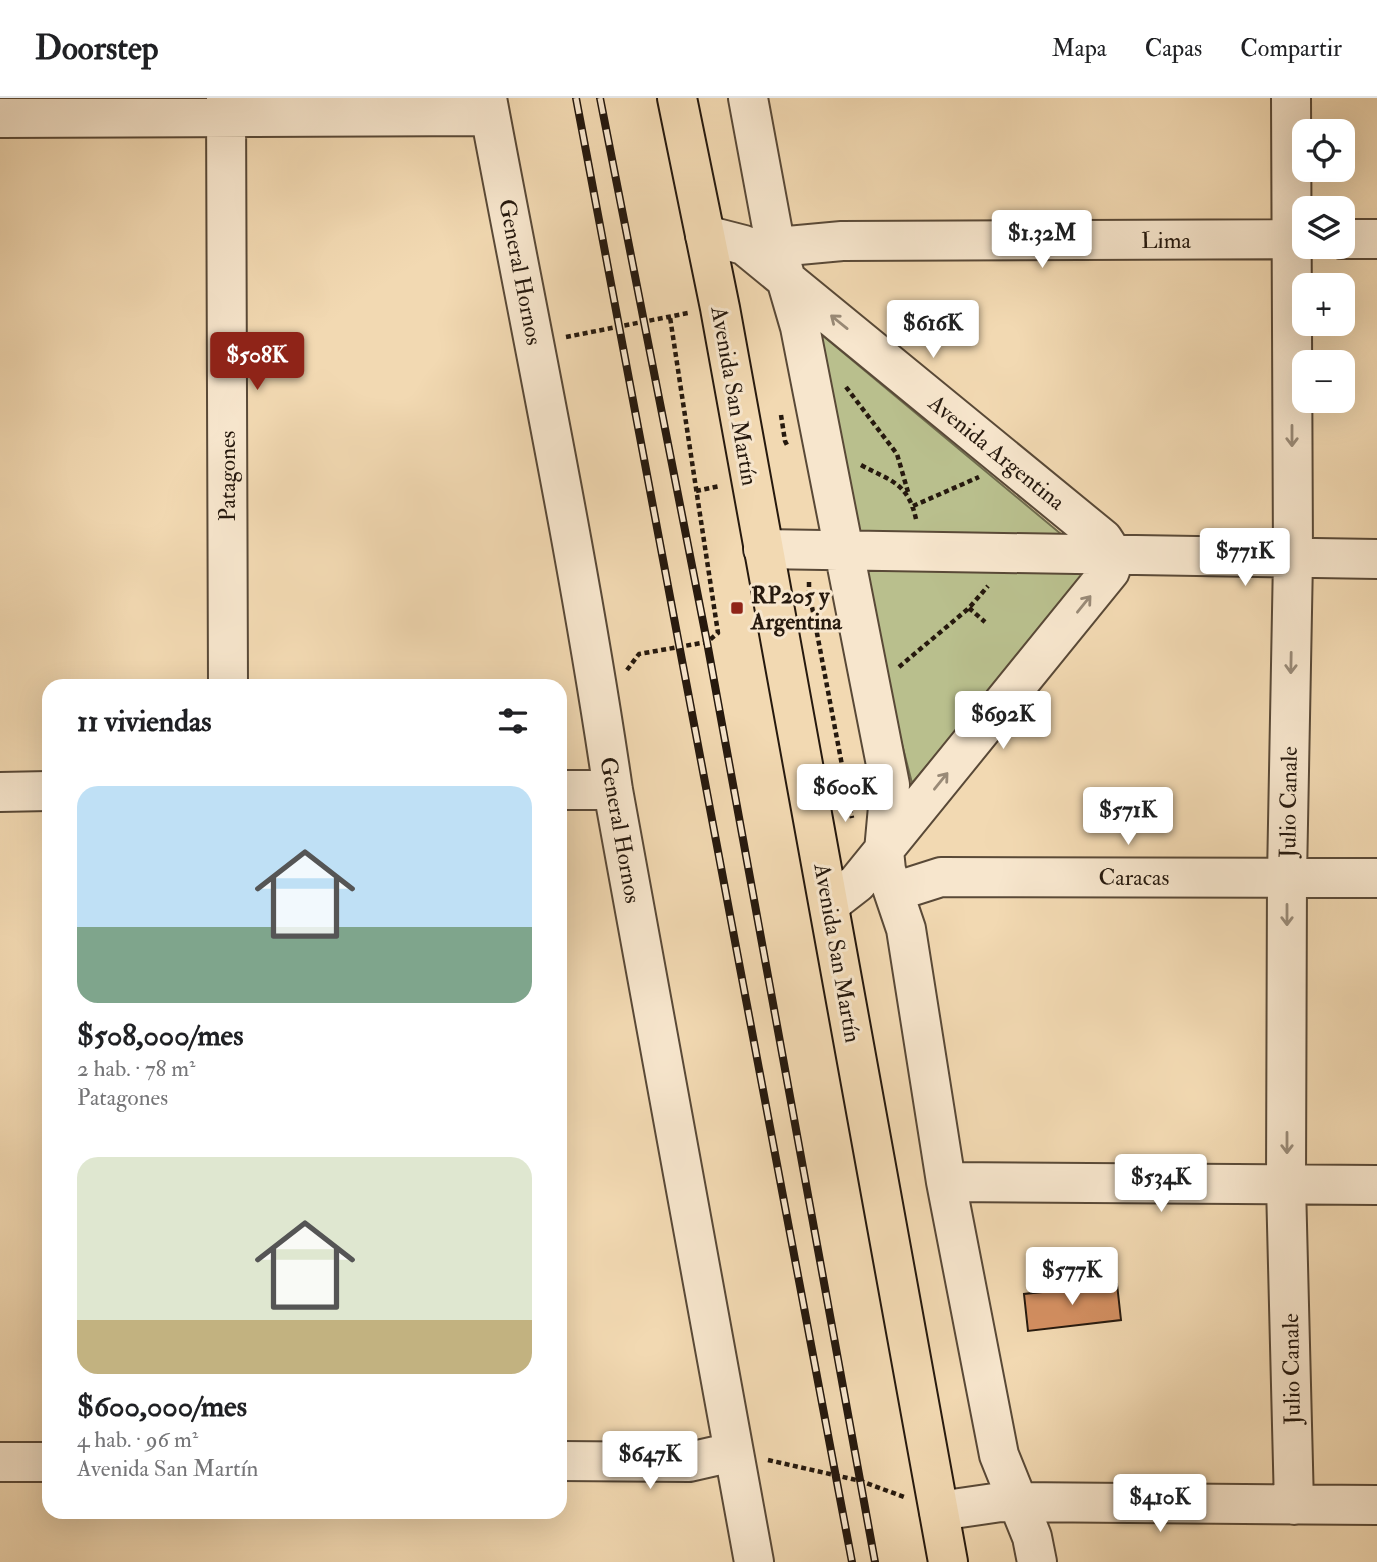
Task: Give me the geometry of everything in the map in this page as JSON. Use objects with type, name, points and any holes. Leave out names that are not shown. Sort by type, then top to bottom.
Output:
[{"type":"main road","name":"Avenida San Martín","points":[[677,98],[720,308],[948,1562]]},
{"type":"street","points":[[748,98],[782,264],[800,327],[890,785],[884,851],[886,870],[906,929],[946,1182],[999,1455],[1032,1537],[1037,1562]]},
{"type":"street","name":"Julio Canale","points":[[1292,98],[1296,196]]},
{"type":"street","points":[[0,118],[226,107],[489,107]]},
{"type":"street","name":"Patagones","points":[[226,107],[228,679]]},
{"type":"street","name":"General Hornos","points":[[489,107],[535,343],[600,704],[612,790],[754,1562]]},
{"type":"street","name":"Avenida Argentina","points":[[705,235],[744,245],[782,264],[1103,539],[1114,556]]},
{"type":"street","name":"Lima","points":[[782,264],[842,241],[1292,239]]},
{"type":"street","points":[[1355,239],[1377,239]]},
{"type":"street","name":"Julio Canale","points":[[1294,1505],[1286,1185],[1287,877],[1298,259]]},
{"type":"street","points":[[763,549],[1377,559]]},
{"type":"street","points":[[830,904],[857,883],[884,851],[1110,571],[1114,556]]},
{"type":"street","points":[[567,790],[612,790]]},
{"type":"street","points":[[0,792],[42,792]]},
{"type":"street","name":"Caracas","points":[[894,892],[941,877],[1377,878]]},
{"type":"street","points":[[946,1182],[1377,1185]]},
{"type":"street","points":[[567,1461],[689,1462],[733,1452]]},
{"type":"street","points":[[0,1462],[42,1462]]},
{"type":"street","points":[[939,1511],[1001,1502],[1377,1506]]},
{"type":"path","points":[[535,343],[720,308]]},
{"type":"path","points":[[600,704],[639,654],[707,642],[718,633],[670,317]]},
{"type":"path","points":[[843,383],[897,454],[923,551]]},
{"type":"path","points":[[852,460],[904,488],[909,496]]},
{"type":"path","points":[[913,506],[1012,463]]},
{"type":"path","points":[[896,669],[969,608],[1015,553]]},
{"type":"path","points":[[969,608],[985,622]]},
{"type":"path","points":[[733,1452],[861,1481],[939,1511]]},
{"type":"green space","points":[[810,325],[1067,539],[856,543]]},
{"type":"green space","points":[[854,559],[1081,563],[1085,581],[912,783]]},
{"type":"building","points":[[1117,1284],[1121,1320],[1028,1331],[1024,1294]]},
{"type":"railway","points":[[576,98],[852,1562]]},
{"type":"railway","points":[[600,98],[707,642],[875,1562]]},
{"type":"place","name":"RP205 y Argentina","points":[[737,608]]}]
